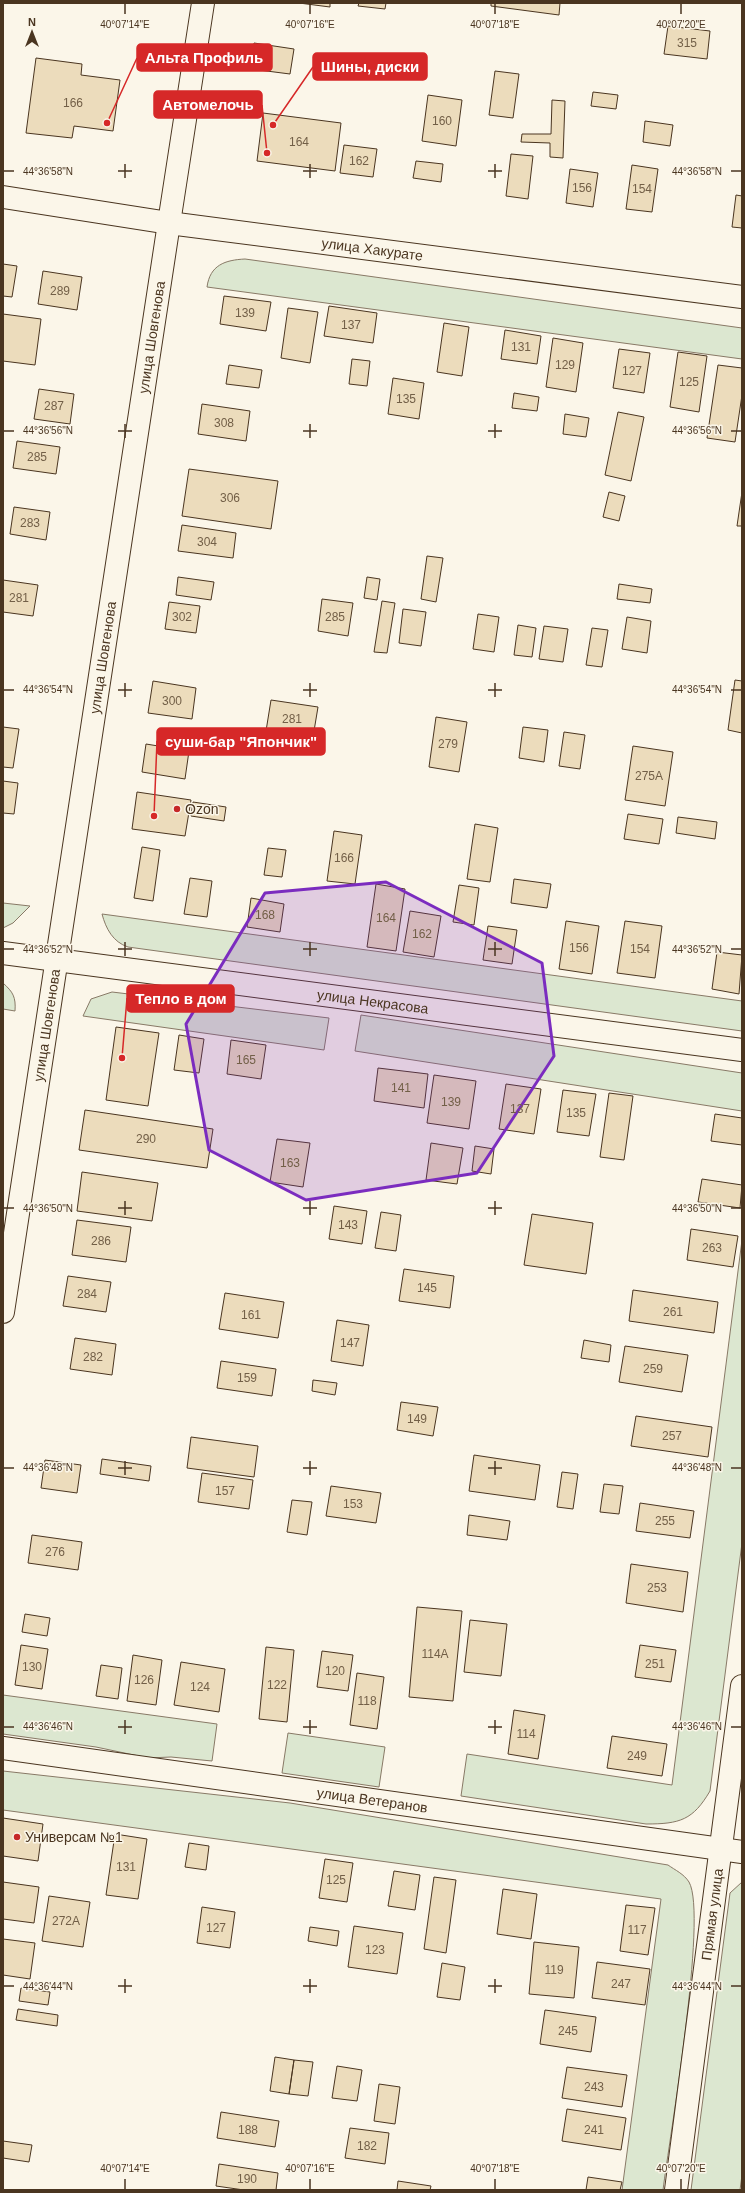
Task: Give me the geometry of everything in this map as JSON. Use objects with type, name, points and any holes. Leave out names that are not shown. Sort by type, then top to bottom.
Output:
[{"type":"street","name":"улица Шовгенова","points":[[3,1312],[203,3]]},
{"type":"street","name":"улица Хакурате","points":[[3,197],[169,223],[742,297]]},
{"type":"street","name":"улица Некрасова","points":[[3,953],[742,1050]]},
{"type":"street","name":"Прямая улица","points":[[676,2190],[742,1686]]},
{"type":"street","name":"улица Ветеранов","points":[[3,1748],[742,1852]]},
{"type":"highlighted area","points":[[386,882],[542,963],[554,1056],[477,1173],[306,1200],[209,1150],[186,1024],[265,893]]},
{"type":"green space","points":[[245,259],[742,328],[742,359],[207,287],[211,273],[220,265],[225,262]]},
{"type":"green space","points":[[3,903],[30,906],[13,923],[3,928]]},
{"type":"green space","points":[[102,914],[742,1001],[742,1031],[128,947],[118,942],[114,938],[106,925]]},
{"type":"green space","points":[[3,983],[13,995],[15,1011],[3,1009]]},
{"type":"green space","points":[[112,992],[329,1018],[324,1050],[83,1016],[91,999]]},
{"type":"green space","points":[[361,1015],[742,1073],[742,1111],[355,1051]]},
{"type":"green space","points":[[742,1240],[742,1543],[710,1791],[704,1801],[691,1814],[677,1821],[658,1824],[646,1824],[461,1796],[467,1754],[672,1785]]},
{"type":"green space","points":[[3,1695],[217,1724],[212,1761],[171,1757],[148,1758],[96,1747],[3,1734]]},
{"type":"green space","points":[[288,1733],[385,1747],[379,1787],[282,1773]]},
{"type":"green space","points":[[3,1771],[290,1803],[668,1865],[682,1874],[689,1882],[694,1903],[694,1937],[691,1981],[679,2080],[663,2190],[622,2190],[661,1899],[3,1810]]},
{"type":"green space","points":[[742,1882],[742,2175],[740,2190],[691,2190],[730,1893]]},
{"type":"building","points":[[299,3],[330,3],[330,7]]},
{"type":"building","points":[[359,3],[386,3],[385,9],[358,6]]},
{"type":"building","points":[[491,3],[560,3],[559,15],[491,6]]},
{"type":"building","points":[[668,26],[710,31],[707,59],[664,54]]},
{"type":"building","points":[[254,43],[294,49],[290,74],[251,69]]},
{"type":"building","points":[[36,58],[82,64],[81,75],[120,80],[113,131],[74,126],[72,138],[26,133]]},
{"type":"building","points":[[495,71],[519,74],[513,118],[489,115]]},
{"type":"building","points":[[593,92],[618,95],[616,109],[591,106]]},
{"type":"building","points":[[428,95],[462,100],[456,146],[422,141]]},
{"type":"building","points":[[552,100],[565,101],[563,158],[550,157],[550,143],[521,142],[522,134],[551,134]]},
{"type":"building","points":[[263,113],[341,123],[335,171],[257,161]]},
{"type":"building","points":[[645,121],[673,125],[670,146],[643,142]]},
{"type":"building","points":[[344,145],[377,149],[373,177],[340,173]]},
{"type":"building","points":[[511,154],[533,156],[528,199],[506,196]]},
{"type":"building","points":[[416,161],[443,164],[441,182],[413,178]]},
{"type":"building","points":[[632,165],[658,169],[652,212],[626,209]]},
{"type":"building","points":[[570,169],[598,173],[593,207],[566,203]]},
{"type":"building","points":[[736,195],[742,196],[742,228],[732,227]]},
{"type":"building","points":[[3,264],[17,266],[12,297],[3,296]]},
{"type":"building","points":[[43,271],[82,277],[77,310],[38,304]]},
{"type":"building","points":[[224,296],[271,302],[266,331],[220,324]]},
{"type":"building","points":[[329,306],[377,313],[373,343],[324,336]]},
{"type":"building","points":[[288,308],[318,312],[310,363],[281,358]]},
{"type":"building","points":[[3,314],[41,319],[35,365],[3,361]]},
{"type":"building","points":[[444,323],[469,327],[462,376],[437,372]]},
{"type":"building","points":[[505,330],[541,336],[537,364],[501,359]]},
{"type":"building","points":[[553,338],[583,343],[576,392],[546,387]]},
{"type":"building","points":[[619,349],[650,353],[644,393],[613,388]]},
{"type":"building","points":[[678,352],[707,356],[699,412],[670,407]]},
{"type":"building","points":[[352,359],[370,361],[367,386],[349,384]]},
{"type":"building","points":[[229,365],[262,370],[259,388],[226,384]]},
{"type":"building","points":[[718,365],[742,368],[742,395],[735,442],[707,438]]},
{"type":"building","points":[[393,378],[424,383],[419,419],[388,414]]},
{"type":"building","points":[[39,389],[74,394],[70,424],[34,419]]},
{"type":"building","points":[[514,393],[539,397],[537,411],[512,408]]},
{"type":"building","points":[[202,404],[250,411],[246,441],[198,434]]},
{"type":"building","points":[[618,412],[644,417],[631,481],[605,475]]},
{"type":"building","points":[[565,414],[589,418],[586,437],[563,434]]},
{"type":"building","points":[[17,441],[60,447],[56,474],[13,468]]},
{"type":"building","points":[[189,469],[278,481],[271,529],[182,516]]},
{"type":"building","points":[[609,492],[625,496],[619,521],[603,517]]},
{"type":"building","points":[[742,492],[742,526],[737,526]]},
{"type":"building","points":[[14,507],[50,512],[46,540],[10,534]]},
{"type":"building","points":[[182,525],[236,533],[233,558],[178,551]]},
{"type":"building","points":[[427,556],[443,558],[436,602],[421,599]]},
{"type":"building","points":[[178,577],[214,582],[211,600],[176,595]]},
{"type":"building","points":[[367,577],[380,579],[377,600],[364,598]]},
{"type":"building","points":[[3,580],[38,585],[33,616],[3,612]]},
{"type":"building","points":[[619,584],[652,589],[650,603],[617,599]]},
{"type":"building","points":[[322,599],[353,603],[348,636],[318,631]]},
{"type":"building","points":[[382,601],[395,603],[387,653],[374,652]]},
{"type":"building","points":[[169,602],[200,606],[196,633],[165,629]]},
{"type":"building","points":[[403,609],[426,612],[421,646],[399,643]]},
{"type":"building","points":[[478,614],[499,617],[494,652],[473,649]]},
{"type":"building","points":[[627,617],[651,621],[647,653],[622,649]]},
{"type":"building","points":[[518,625],[536,628],[532,657],[514,655]]},
{"type":"building","points":[[544,626],[568,629],[563,662],[539,659]]},
{"type":"building","points":[[592,628],[608,630],[602,667],[586,665]]},
{"type":"building","points":[[735,680],[742,681],[742,733],[728,730]]},
{"type":"building","points":[[153,681],[196,688],[192,719],[148,713]]},
{"type":"building","points":[[271,700],[318,707],[313,737],[266,731]]},
{"type":"building","points":[[436,717],[467,722],[459,772],[429,767]]},
{"type":"building","points":[[3,727],[19,729],[13,768],[3,767]]},
{"type":"building","points":[[523,727],[548,730],[544,762],[519,758]]},
{"type":"building","points":[[564,732],[585,735],[580,769],[559,766]]},
{"type":"building","points":[[146,744],[189,751],[185,779],[142,772]]},
{"type":"building","points":[[633,746],[673,752],[665,806],[625,800]]},
{"type":"building","points":[[3,781],[18,783],[14,814],[3,813]]},
{"type":"building","points":[[137,792],[191,800],[185,836],[132,829]]},
{"type":"building","points":[[193,802],[226,807],[224,821],[191,816]]},
{"type":"building","points":[[628,814],[663,819],[659,844],[624,839]]},
{"type":"building","points":[[678,817],[717,822],[715,839],[676,833]]},
{"type":"building","points":[[475,824],[498,828],[490,882],[467,879]]},
{"type":"building","points":[[334,831],[362,835],[355,884],[327,881]]},
{"type":"building","points":[[142,847],[160,850],[153,901],[134,898]]},
{"type":"building","points":[[268,848],[286,850],[282,877],[264,875]]},
{"type":"building","points":[[190,878],[212,881],[207,917],[184,914]]},
{"type":"building","points":[[514,879],[551,884],[547,908],[511,903]]},
{"type":"building","points":[[376,884],[405,889],[396,951],[367,947]]},
{"type":"building","points":[[459,885],[479,888],[474,925],[453,922]]},
{"type":"building","points":[[251,898],[284,904],[280,932],[247,927]]},
{"type":"building","points":[[410,911],[441,916],[434,957],[403,952]]},
{"type":"building","points":[[566,921],[599,926],[592,974],[559,969]]},
{"type":"building","points":[[625,921],[662,926],[655,978],[617,973]]},
{"type":"building","points":[[488,926],[517,930],[512,964],[483,960]]},
{"type":"building","points":[[717,952],[742,955],[739,994],[712,989]]},
{"type":"building","points":[[116,1027],[159,1033],[148,1106],[106,1100]]},
{"type":"building","points":[[179,1035],[204,1039],[199,1073],[174,1070]]},
{"type":"building","points":[[231,1040],[266,1045],[261,1079],[227,1074]]},
{"type":"building","points":[[378,1068],[428,1074],[424,1108],[374,1101]]},
{"type":"building","points":[[434,1075],[476,1081],[469,1129],[427,1123]]},
{"type":"building","points":[[506,1084],[541,1089],[534,1134],[499,1129]]},
{"type":"building","points":[[563,1090],[596,1094],[589,1136],[557,1132]]},
{"type":"building","points":[[609,1093],[633,1096],[624,1160],[600,1157]]},
{"type":"building","points":[[85,1110],[213,1129],[207,1168],[79,1150]]},
{"type":"building","points":[[715,1114],[742,1118],[742,1145],[711,1141]]},
{"type":"building","points":[[277,1139],[310,1143],[303,1187],[270,1182]]},
{"type":"building","points":[[431,1143],[463,1148],[457,1184],[426,1180]]},
{"type":"building","points":[[475,1146],[494,1149],[491,1174],[472,1171]]},
{"type":"building","points":[[82,1172],[158,1183],[152,1221],[77,1211]]},
{"type":"building","points":[[702,1179],[742,1185],[740,1208],[698,1202]]},
{"type":"building","points":[[334,1206],[367,1211],[362,1244],[329,1239]]},
{"type":"building","points":[[381,1212],[401,1215],[396,1251],[375,1248]]},
{"type":"building","points":[[532,1214],[593,1223],[586,1274],[524,1265]]},
{"type":"building","points":[[77,1220],[131,1227],[126,1262],[72,1255]]},
{"type":"building","points":[[691,1229],[738,1236],[733,1267],[687,1260]]},
{"type":"building","points":[[404,1269],[454,1276],[450,1308],[399,1301]]},
{"type":"building","points":[[68,1276],[111,1282],[106,1312],[63,1306]]},
{"type":"building","points":[[633,1290],[718,1302],[714,1333],[629,1321]]},
{"type":"building","points":[[225,1293],[284,1302],[278,1338],[219,1329]]},
{"type":"building","points":[[337,1320],[369,1325],[363,1366],[331,1361]]},
{"type":"building","points":[[75,1338],[116,1344],[112,1375],[70,1369]]},
{"type":"building","points":[[584,1340],[611,1345],[609,1362],[581,1358]]},
{"type":"building","points":[[625,1346],[688,1355],[682,1392],[619,1382]]},
{"type":"building","points":[[221,1361],[276,1369],[272,1396],[217,1388]]},
{"type":"building","points":[[313,1380],[337,1383],[335,1395],[312,1391]]},
{"type":"building","points":[[401,1402],[438,1407],[433,1436],[397,1430]]},
{"type":"building","points":[[636,1416],[712,1427],[708,1457],[631,1446]]},
{"type":"building","points":[[191,1437],[258,1446],[254,1477],[187,1468]]},
{"type":"building","points":[[474,1455],[540,1465],[535,1500],[469,1491]]},
{"type":"building","points":[[102,1459],[151,1466],[149,1481],[100,1474]]},
{"type":"building","points":[[45,1460],[81,1465],[77,1493],[41,1488]]},
{"type":"building","points":[[562,1472],[578,1474],[573,1509],[557,1507]]},
{"type":"building","points":[[202,1473],[253,1480],[249,1509],[198,1502]]},
{"type":"building","points":[[604,1484],[623,1486],[619,1514],[600,1512]]},
{"type":"building","points":[[331,1486],[381,1493],[376,1523],[326,1516]]},
{"type":"building","points":[[292,1500],[312,1502],[307,1535],[287,1532]]},
{"type":"building","points":[[640,1503],[694,1511],[690,1538],[636,1531]]},
{"type":"building","points":[[469,1515],[510,1521],[507,1540],[467,1535]]},
{"type":"building","points":[[32,1535],[82,1542],[78,1570],[28,1563]]},
{"type":"building","points":[[631,1564],[688,1572],[683,1612],[626,1603]]},
{"type":"building","points":[[417,1607],[462,1611],[453,1701],[409,1697]]},
{"type":"building","points":[[25,1614],[50,1618],[47,1636],[22,1632]]},
{"type":"building","points":[[470,1620],[507,1624],[501,1676],[464,1672]]},
{"type":"building","points":[[21,1645],[48,1649],[42,1689],[15,1685]]},
{"type":"building","points":[[640,1645],[676,1650],[671,1682],[635,1677]]},
{"type":"building","points":[[266,1647],[294,1650],[287,1722],[259,1719]]},
{"type":"building","points":[[322,1651],[353,1655],[348,1691],[317,1687]]},
{"type":"building","points":[[133,1655],[162,1660],[156,1705],[127,1701]]},
{"type":"building","points":[[181,1662],[225,1669],[219,1712],[174,1705]]},
{"type":"building","points":[[101,1665],[122,1668],[118,1699],[96,1696]]},
{"type":"building","points":[[357,1673],[384,1677],[377,1729],[350,1725]]},
{"type":"building","points":[[514,1710],[545,1715],[538,1759],[508,1754]]},
{"type":"building","points":[[612,1736],[667,1744],[662,1776],[607,1768]]},
{"type":"building","points":[[3,1818],[43,1824],[38,1861],[3,1856]]},
{"type":"building","points":[[115,1834],[147,1839],[138,1899],[106,1895]]},
{"type":"building","points":[[189,1843],[209,1846],[206,1870],[185,1867]]},
{"type":"building","points":[[325,1859],[353,1863],[347,1902],[319,1898]]},
{"type":"building","points":[[394,1871],[420,1875],[415,1910],[388,1906]]},
{"type":"building","points":[[434,1877],[456,1880],[446,1953],[424,1949]]},
{"type":"building","points":[[3,1882],[39,1887],[34,1923],[3,1919]]},
{"type":"building","points":[[503,1889],[537,1894],[531,1939],[497,1934]]},
{"type":"building","points":[[49,1896],[90,1902],[83,1947],[42,1941]]},
{"type":"building","points":[[626,1905],[655,1908],[648,1955],[620,1951]]},
{"type":"building","points":[[202,1907],[235,1912],[230,1948],[197,1943]]},
{"type":"building","points":[[354,1926],[403,1933],[397,1974],[348,1967]]},
{"type":"building","points":[[310,1927],[339,1931],[337,1946],[308,1941]]},
{"type":"building","points":[[3,1939],[35,1943],[30,1979],[3,1975]]},
{"type":"building","points":[[534,1942],[579,1947],[574,1998],[529,1994]]},
{"type":"building","points":[[597,1962],[650,1969],[645,2005],[592,1998]]},
{"type":"building","points":[[442,1963],[465,1967],[460,2000],[437,1997]]},
{"type":"building","points":[[21,1988],[50,1992],[48,2005],[19,2001]]},
{"type":"building","points":[[18,2009],[58,2015],[57,2026],[16,2020]]},
{"type":"building","points":[[545,2010],[596,2017],[591,2052],[540,2044]]},
{"type":"building","points":[[275,2057],[294,2060],[289,2094],[270,2091]]},
{"type":"building","points":[[294,2060],[313,2062],[308,2096],[289,2094]]},
{"type":"building","points":[[337,2066],[362,2070],[357,2101],[332,2098]]},
{"type":"building","points":[[567,2067],[627,2075],[622,2107],[562,2098]]},
{"type":"building","points":[[379,2084],[400,2087],[395,2124],[374,2121]]},
{"type":"building","points":[[567,2109],[626,2118],[621,2150],[562,2141]]},
{"type":"building","points":[[221,2112],[279,2121],[275,2147],[217,2138]]},
{"type":"building","points":[[350,2128],[389,2133],[385,2164],[345,2158]]},
{"type":"building","points":[[3,2141],[32,2145],[29,2162],[3,2158]]},
{"type":"building","points":[[219,2164],[278,2173],[276,2190],[244,2190],[216,2186]]},
{"type":"building","points":[[588,2177],[622,2182],[620,2190],[586,2190]]},
{"type":"building","points":[[398,2181],[431,2186],[430,2190],[397,2190]]},
{"type":"place","name":"Альта Профиль","points":[[107,123]]},
{"type":"place","name":"Шины, диски","points":[[273,125]]},
{"type":"place","name":"Автомелочь","points":[[267,153]]},
{"type":"place","name":"Ozon","points":[[177,809]]},
{"type":"place","name":"суши-бар \"Япончик\"","points":[[154,816]]},
{"type":"place","name":"Тепло в дом","points":[[122,1058]]},
{"type":"place","name":"Универсам №1","points":[[17,1837]]}]
